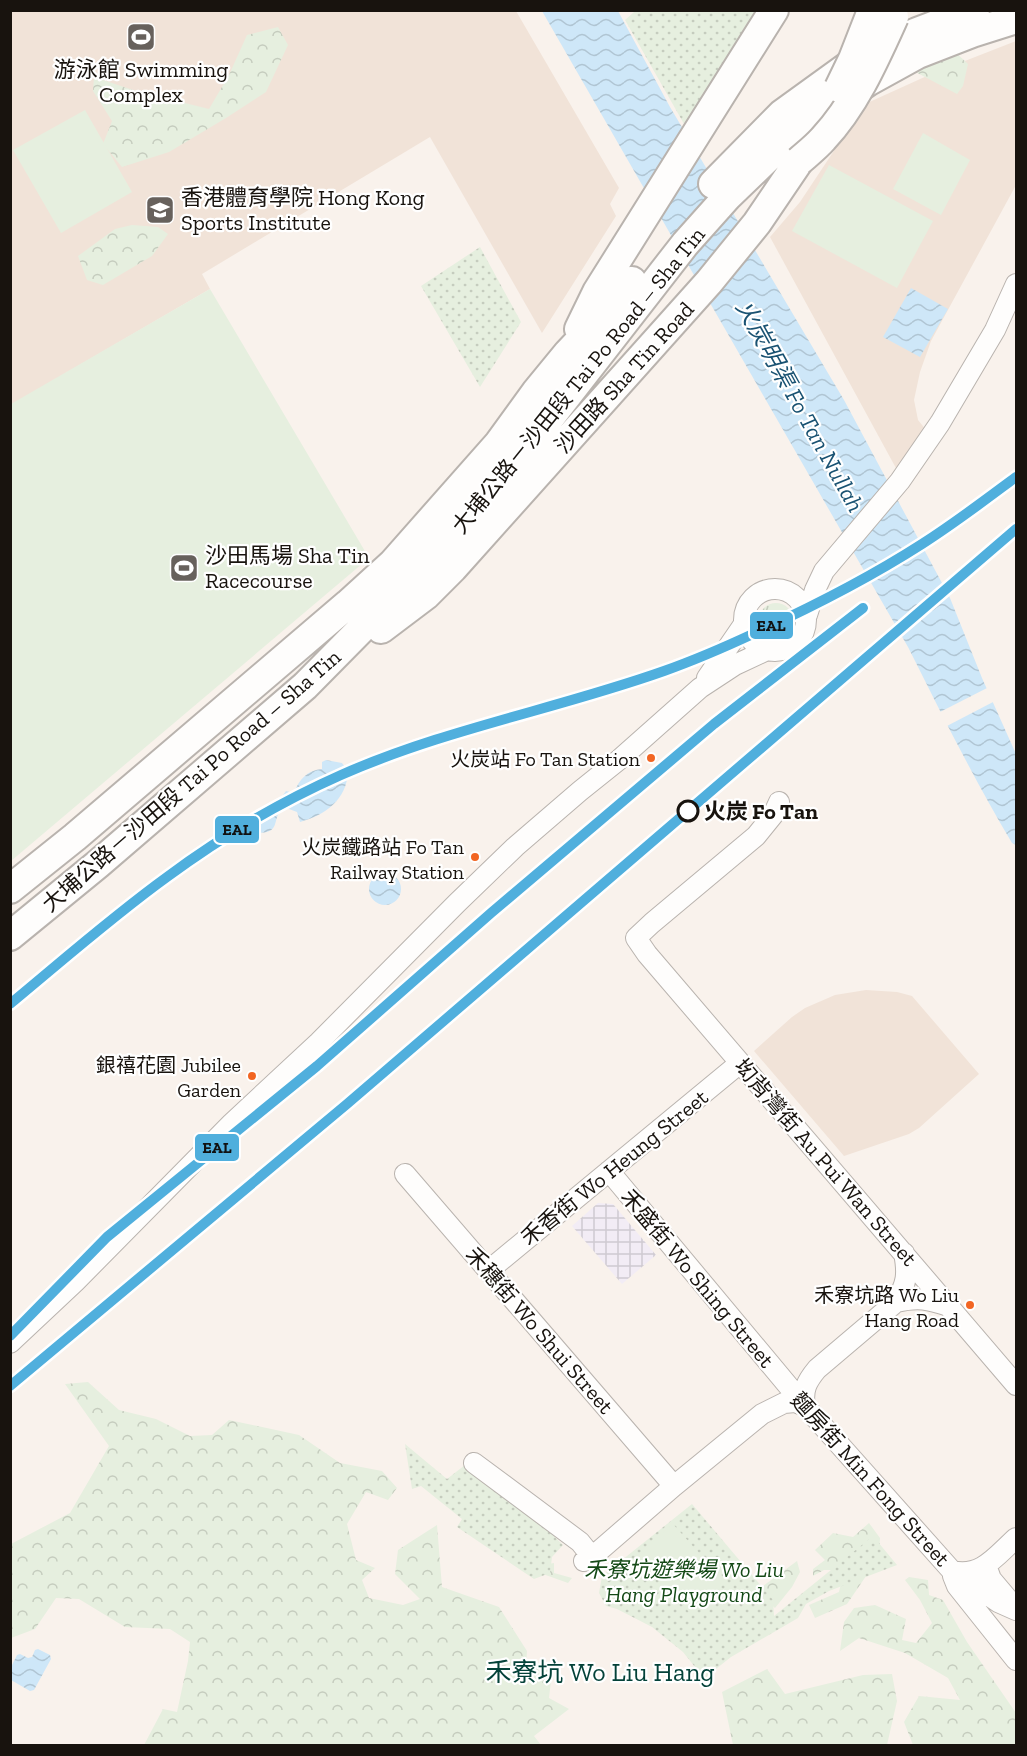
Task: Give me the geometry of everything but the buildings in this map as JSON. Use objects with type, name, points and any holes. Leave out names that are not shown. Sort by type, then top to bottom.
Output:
[{"type":"highway","points":[[568,353],[597,292],[774,10]]},
{"type":"highway","name":"大埔公路－沙田段 Tai Po Road – Sha Tin","points":[[10,889],[84,830],[393,563],[499,443],[568,353],[669,249],[782,114],[858,59],[917,32],[975,10]]},
{"type":"highway","name":"沙田路 Sha Tin Road","points":[[305,686],[433,588],[462,559],[699,293],[758,222],[799,161],[828,111],[853,58],[884,13]]},
{"type":"highway","name":"大埔公路－沙田段 Tai Po Road – Sha Tin","points":[[722,188],[826,110],[869,81],[918,54],[1017,19]]},
{"type":"highway","name":"大埔公路－沙田段 Tai Po Road – Sha Tin","points":[[10,936],[98,864],[305,686],[466,522],[507,473],[669,249]]},
{"type":"street","points":[[807,615],[820,578],[830,563],[900,481],[960,392],[995,330],[1017,284]]},
{"type":"street","points":[[779,588],[797,597],[804,606],[807,625],[797,643],[778,651],[767,650],[759,646],[746,633],[745,612],[753,597],[768,589],[798,584],[830,563]]},
{"type":"street","points":[[700,688],[744,624]]},
{"type":"street","points":[[10,1343],[75,1282],[232,1123],[319,1042],[515,847],[700,688],[735,665],[767,650]]},
{"type":"street","name":"㘭背灣街 Au Pui Wan Street","points":[[779,802],[773,815],[756,836],[636,938],[647,954],[1017,1385]]},
{"type":"street","name":"禾香街 Wo Heung Street","points":[[489,1271],[740,1063]]},
{"type":"street","name":"禾盛街 Wo Shing Street","points":[[609,1171],[787,1384]]},
{"type":"street","name":"禾穗街 Wo Shui Street","points":[[405,1174],[674,1486]]},
{"type":"street","points":[[474,1463],[580,1542],[588,1559],[762,1414],[784,1403],[795,1402],[805,1406],[804,1389],[817,1369],[897,1302],[904,1288],[908,1271],[904,1253]]},
{"type":"street","points":[[897,1302],[921,1298],[950,1306]]},
{"type":"street","name":"麵房街 Min Fong Street","points":[[787,1384],[951,1571],[964,1574],[976,1571],[1017,1538]]},
{"type":"street","points":[[986,1564],[991,1579],[1017,1609]]},
{"type":"street","points":[[951,1571],[998,1602],[1017,1609]]},
{"type":"street","points":[[951,1571],[957,1586],[1017,1660]]},
{"type":"shaded area","name":"香港體育學院 Hong Kong Sports Institute","points":[[11,11],[516,11],[619,188],[610,204],[616,216],[542,333],[430,137],[202,274],[210,289],[11,405]]},
{"type":"shaded area","points":[[1016,41],[1016,185],[931,341],[920,372],[914,400],[918,420],[935,441],[897,470],[770,237],[800,202],[865,104],[929,75]]},
{"type":"shaded area","points":[[866,990],[897,992],[912,996],[979,1074],[919,1128],[909,1134],[844,1156],[754,1051],[805,1008],[835,995]]},
{"type":"shaded area","points":[[598,1203],[613,1204],[656,1255],[622,1284],[572,1226]]},
{"type":"green space","points":[[634,11],[755,11],[722,70],[684,124],[625,20]]},
{"type":"green space","points":[[278,27],[288,45],[266,92],[169,152],[122,167],[103,144],[112,121],[93,91],[94,77],[133,90],[209,109],[229,75],[247,35]]},
{"type":"green space","points":[[952,49],[968,64],[963,86],[957,94],[908,68]]},
{"type":"green space","name":"游泳館 Swimming Complex","points":[[85,110],[132,192],[61,233],[13,150]]},
{"type":"green space","points":[[923,133],[970,160],[941,215],[893,189]]},
{"type":"green space","points":[[829,165],[933,221],[897,288],[792,231]]},
{"type":"green space","points":[[132,225],[158,227],[168,234],[152,256],[103,285],[87,280],[78,256],[115,229]]},
{"type":"green space","points":[[480,247],[521,322],[480,387],[421,286]]},
{"type":"green space","name":"沙田馬場 Sha Tin Racecourse","points":[[210,289],[369,558],[11,861],[11,404]]},
{"type":"green space","points":[[776,603],[788,608],[793,620],[788,632],[776,637],[764,632],[759,620],[764,608]]},
{"type":"green space","points":[[88,1382],[119,1410],[156,1419],[190,1436],[212,1435],[229,1420],[299,1435],[340,1463],[382,1471],[397,1488],[388,1500],[366,1492],[347,1524],[356,1560],[375,1568],[362,1580],[369,1598],[403,1605],[420,1599],[395,1574],[398,1550],[437,1525],[442,1587],[499,1607],[527,1651],[526,1667],[553,1663],[549,1698],[569,1709],[534,1736],[541,1745],[144,1745],[163,1709],[177,1712],[190,1642],[170,1629],[125,1627],[79,1599],[56,1598],[35,1629],[11,1638],[11,1544],[70,1513],[109,1446],[65,1384]]},
{"type":"green space","points":[[405,1444],[447,1479],[474,1458],[563,1545],[552,1557],[550,1573],[534,1579],[457,1527],[462,1519],[421,1486],[412,1489]]},
{"type":"green space","name":"禾寮坑遊樂場 Wo Liu Hang Playground","points":[[692,1504],[773,1600],[774,1616],[873,1536],[897,1565],[829,1591],[806,1604],[798,1618],[731,1657],[702,1680],[683,1652],[652,1627],[617,1609],[606,1606],[599,1593],[602,1576]]},
{"type":"green space","points":[[869,1523],[880,1538],[879,1557],[847,1604],[815,1618],[809,1605],[839,1592],[844,1570],[824,1570],[813,1576],[813,1569],[825,1560],[815,1550],[833,1533],[853,1537]]},
{"type":"green space","name":"禾寮坑遊樂場 Wo Liu Hang Playground","points":[[673,1524],[724,1581],[689,1612],[638,1555]]},
{"type":"green space","points":[[797,1561],[800,1572],[792,1587],[775,1608],[758,1593],[763,1586]]},
{"type":"green space","points":[[554,1563],[554,1573],[572,1578],[568,1583],[526,1568]]},
{"type":"green space","points":[[909,1577],[928,1580],[929,1595],[943,1600],[967,1642],[1016,1713],[1016,1745],[913,1745],[904,1722],[919,1696],[960,1700],[948,1678],[905,1653],[859,1638],[840,1651],[844,1622],[854,1608],[875,1605],[906,1619],[902,1640],[916,1643],[932,1623],[920,1600],[905,1580]]},
{"type":"green space","points":[[767,1669],[785,1694],[863,1675],[892,1674],[897,1701],[887,1745],[733,1745],[722,1692]]},
{"type":"water","name":"火炭明渠 Fo Tan Nullah","points":[[542,11],[618,11],[670,107],[844,400],[950,598],[1016,754],[1016,845],[1012,843],[984,795],[908,647]]},
{"type":"water","points":[[911,288],[948,309],[920,357],[883,337]]},
{"type":"water","points":[[326,760],[342,763],[348,771],[344,790],[333,805],[318,815],[300,822],[297,812],[282,809],[270,831],[257,833],[253,823],[256,813],[276,802],[286,791],[294,793],[305,776],[312,771],[322,769],[322,762]]},
{"type":"water","points":[[385,873],[396,878],[401,889],[396,900],[385,905],[374,900],[369,889],[374,878]]},
{"type":"water","points":[[38,1649],[50,1655],[51,1659],[34,1690],[30,1691],[11,1680],[11,1667],[17,1655],[32,1657]]},
{"type":"pier","points":[[989,687],[995,701],[945,727],[938,713]]},
{"type":"transit line","name":"EAL","points":[[10,1004],[107,923],[167,877],[208,848],[273,809],[341,775],[380,759],[461,732],[583,697],[699,658],[776,623],[882,569],[946,528],[1016,477]]},
{"type":"transit line","name":"EAL","points":[[10,1386],[347,1104],[1016,529]]},
{"type":"transit line","name":"EAL","points":[[10,1336],[107,1237],[317,1066],[491,913],[714,724],[863,608]]},
{"type":"place","name":"游泳館 Swimming Complex","points":[[141,37]]},
{"type":"place","name":"香港體育學院 Hong Kong Sports Institute","points":[[160,210]]},
{"type":"place","name":"沙田馬場 Sha Tin Racecourse","points":[[184,568]]},
{"type":"place","name":"火炭站 Fo Tan Station","points":[[651,758]]},
{"type":"place","name":"火炭 Fo Tan","points":[[688,811]]},
{"type":"place","name":"火炭鐵路站 Fo Tan Railway Station","points":[[475,857]]},
{"type":"place","name":"銀禧花園 Jubilee Garden","points":[[252,1076]]},
{"type":"place","name":"禾寮坑路 Wo Liu Hang Road","points":[[970,1305]]},
{"type":"district","name":"禾寮坑 Wo Liu Hang","points":[[600,1672]]}]
